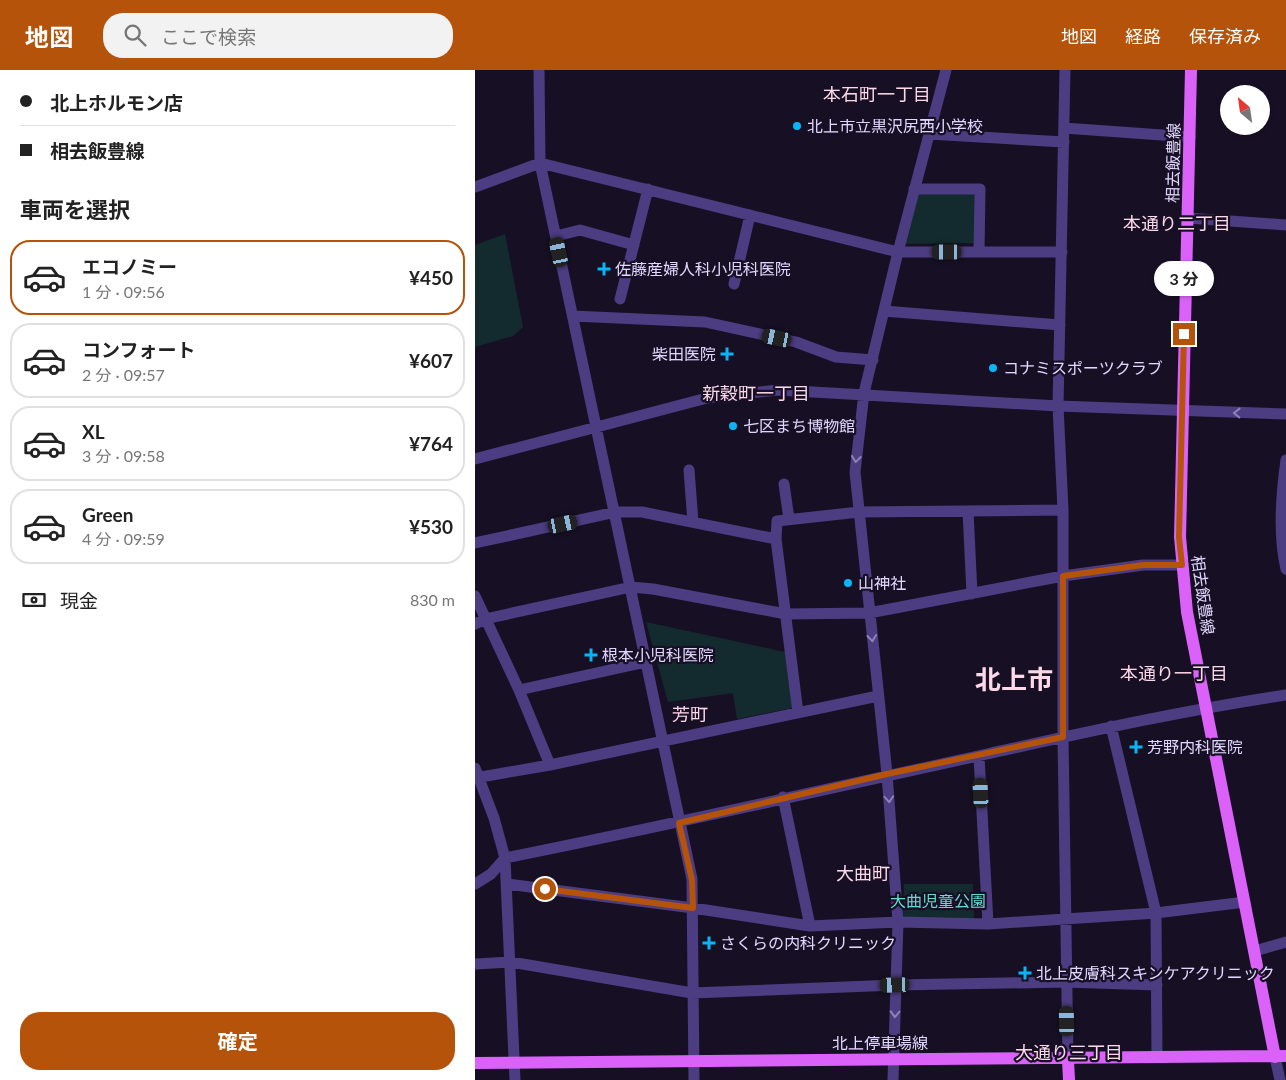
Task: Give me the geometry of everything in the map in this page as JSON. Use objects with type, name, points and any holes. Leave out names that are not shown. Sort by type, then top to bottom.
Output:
[{"type":"main road","name":"相去飯豊線","points":[[1191,70],[1179,537],[1187,612],[1255,951],[1281,1057]]},
{"type":"main road","name":"北上停車場線","points":[[475,1063],[1281,1057]]},
{"type":"main road","points":[[1068,1060],[1069,1080]]},
{"type":"street","points":[[539,70],[540,163],[616,512],[661,742],[692,880],[694,1080]]},
{"type":"street","points":[[893,1080],[898,922],[887,774],[855,472],[864,393],[897,252],[946,70]]},
{"type":"street","points":[[1065,70],[1058,406],[1063,510],[1063,737],[1068,1060]]},
{"type":"street","points":[[1064,128],[1189,136]]},
{"type":"street","points":[[929,134],[1064,142]]},
{"type":"street","points":[[475,187],[540,163],[897,252],[1062,252]]},
{"type":"street","points":[[620,299],[648,189]]},
{"type":"street","points":[[914,189],[980,189],[979,252]]},
{"type":"street","points":[[734,284],[750,215]]},
{"type":"street","points":[[1187,218],[1286,225]]},
{"type":"street","points":[[556,236],[580,230],[634,245]]},
{"type":"street","points":[[884,311],[1060,325]]},
{"type":"street","points":[[573,316],[705,322],[797,342],[836,357],[873,360]]},
{"type":"street","points":[[475,459],[597,429],[707,398],[778,390],[864,393],[1058,406],[1286,414]]},
{"type":"street","points":[[1286,460],[1282,488],[1283,556],[1286,569]]},
{"type":"street","points":[[689,470],[693,522]]},
{"type":"street","points":[[785,484],[789,519]]},
{"type":"street","points":[[799,713],[776,539],[777,521],[859,512],[1063,510]]},
{"type":"street","points":[[967,511],[972,594]]},
{"type":"street","points":[[475,543],[616,512],[642,512],[776,539]]},
{"type":"street","points":[[480,621],[631,587],[653,589],[786,614],[869,613],[1063,576],[1143,565],[1182,565]]},
{"type":"street","points":[[475,596],[480,621],[519,690],[550,765]]},
{"type":"street","points":[[519,690],[646,662]]},
{"type":"street","points":[[475,884],[491,874],[505,858],[679,823],[783,797],[1111,726],[1206,707],[1286,695]]},
{"type":"street","points":[[515,1080],[505,858],[494,818],[476,774],[550,765],[878,696]]},
{"type":"street","points":[[1111,726],[1156,913],[1157,1057]]},
{"type":"street","points":[[979,756],[988,924]]},
{"type":"street","points":[[783,797],[810,926]]},
{"type":"street","points":[[507,884],[693,908],[810,926],[898,922],[988,924],[1156,913],[1245,902]]},
{"type":"street","points":[[1255,951],[1286,942]]},
{"type":"street","points":[[475,964],[511,962],[692,993],[895,985],[1067,982],[1157,985]]},
{"type":"street","points":[[1280,1080],[1281,1057]]},
{"type":"green space","points":[[919,193],[974,194],[974,243],[904,244]]},
{"type":"green space","points":[[505,234],[523,327],[513,336],[475,347],[475,245]]},
{"type":"green space","points":[[646,622],[785,652],[792,708],[737,719],[733,693],[668,702]]},
{"type":"green space","name":"大曲児童公園","points":[[904,884],[973,884],[974,918],[903,918]]},
{"type":"place","name":"北上市立黒沢尻西小学校","points":[[797,126]]},
{"type":"place","name":"佐藤産婦人科小児科医院","points":[[604,269]]},
{"type":"place","name":"柴田医院","points":[[727,354]]},
{"type":"place","name":"コナミスポーツクラブ","points":[[993,368]]},
{"type":"place","name":"七区まち博物館","points":[[733,426]]},
{"type":"place","name":"山神社","points":[[848,583]]},
{"type":"place","name":"根本小児科医院","points":[[591,655]]},
{"type":"place","name":"芳野内科医院","points":[[1136,747]]},
{"type":"place","name":"さくらの内科クリニック","points":[[709,943]]},
{"type":"place","name":"北上皮膚科スキンケアクリニック","points":[[1025,973]]},
{"type":"district","name":"本石町一丁目","points":[[877,95]]},
{"type":"district","name":"本通り二丁目","points":[[1177,224]]},
{"type":"district","name":"新穀町一丁目","points":[[756,394]]},
{"type":"district","name":"本通り一丁目","points":[[1174,674]]},
{"type":"district","name":"北上市","points":[[1014,680]]},
{"type":"district","name":"芳町","points":[[690,715]]},
{"type":"district","name":"大曲町","points":[[863,874]]},
{"type":"district","name":"大通り三丁目","points":[[1069,1053]]},
{"type":"route","points":[[545,889],[693,908],[692,880],[679,823],[783,797],[1063,737],[1063,576],[1143,565],[1182,565],[1179,537],[1184,334]]}]
